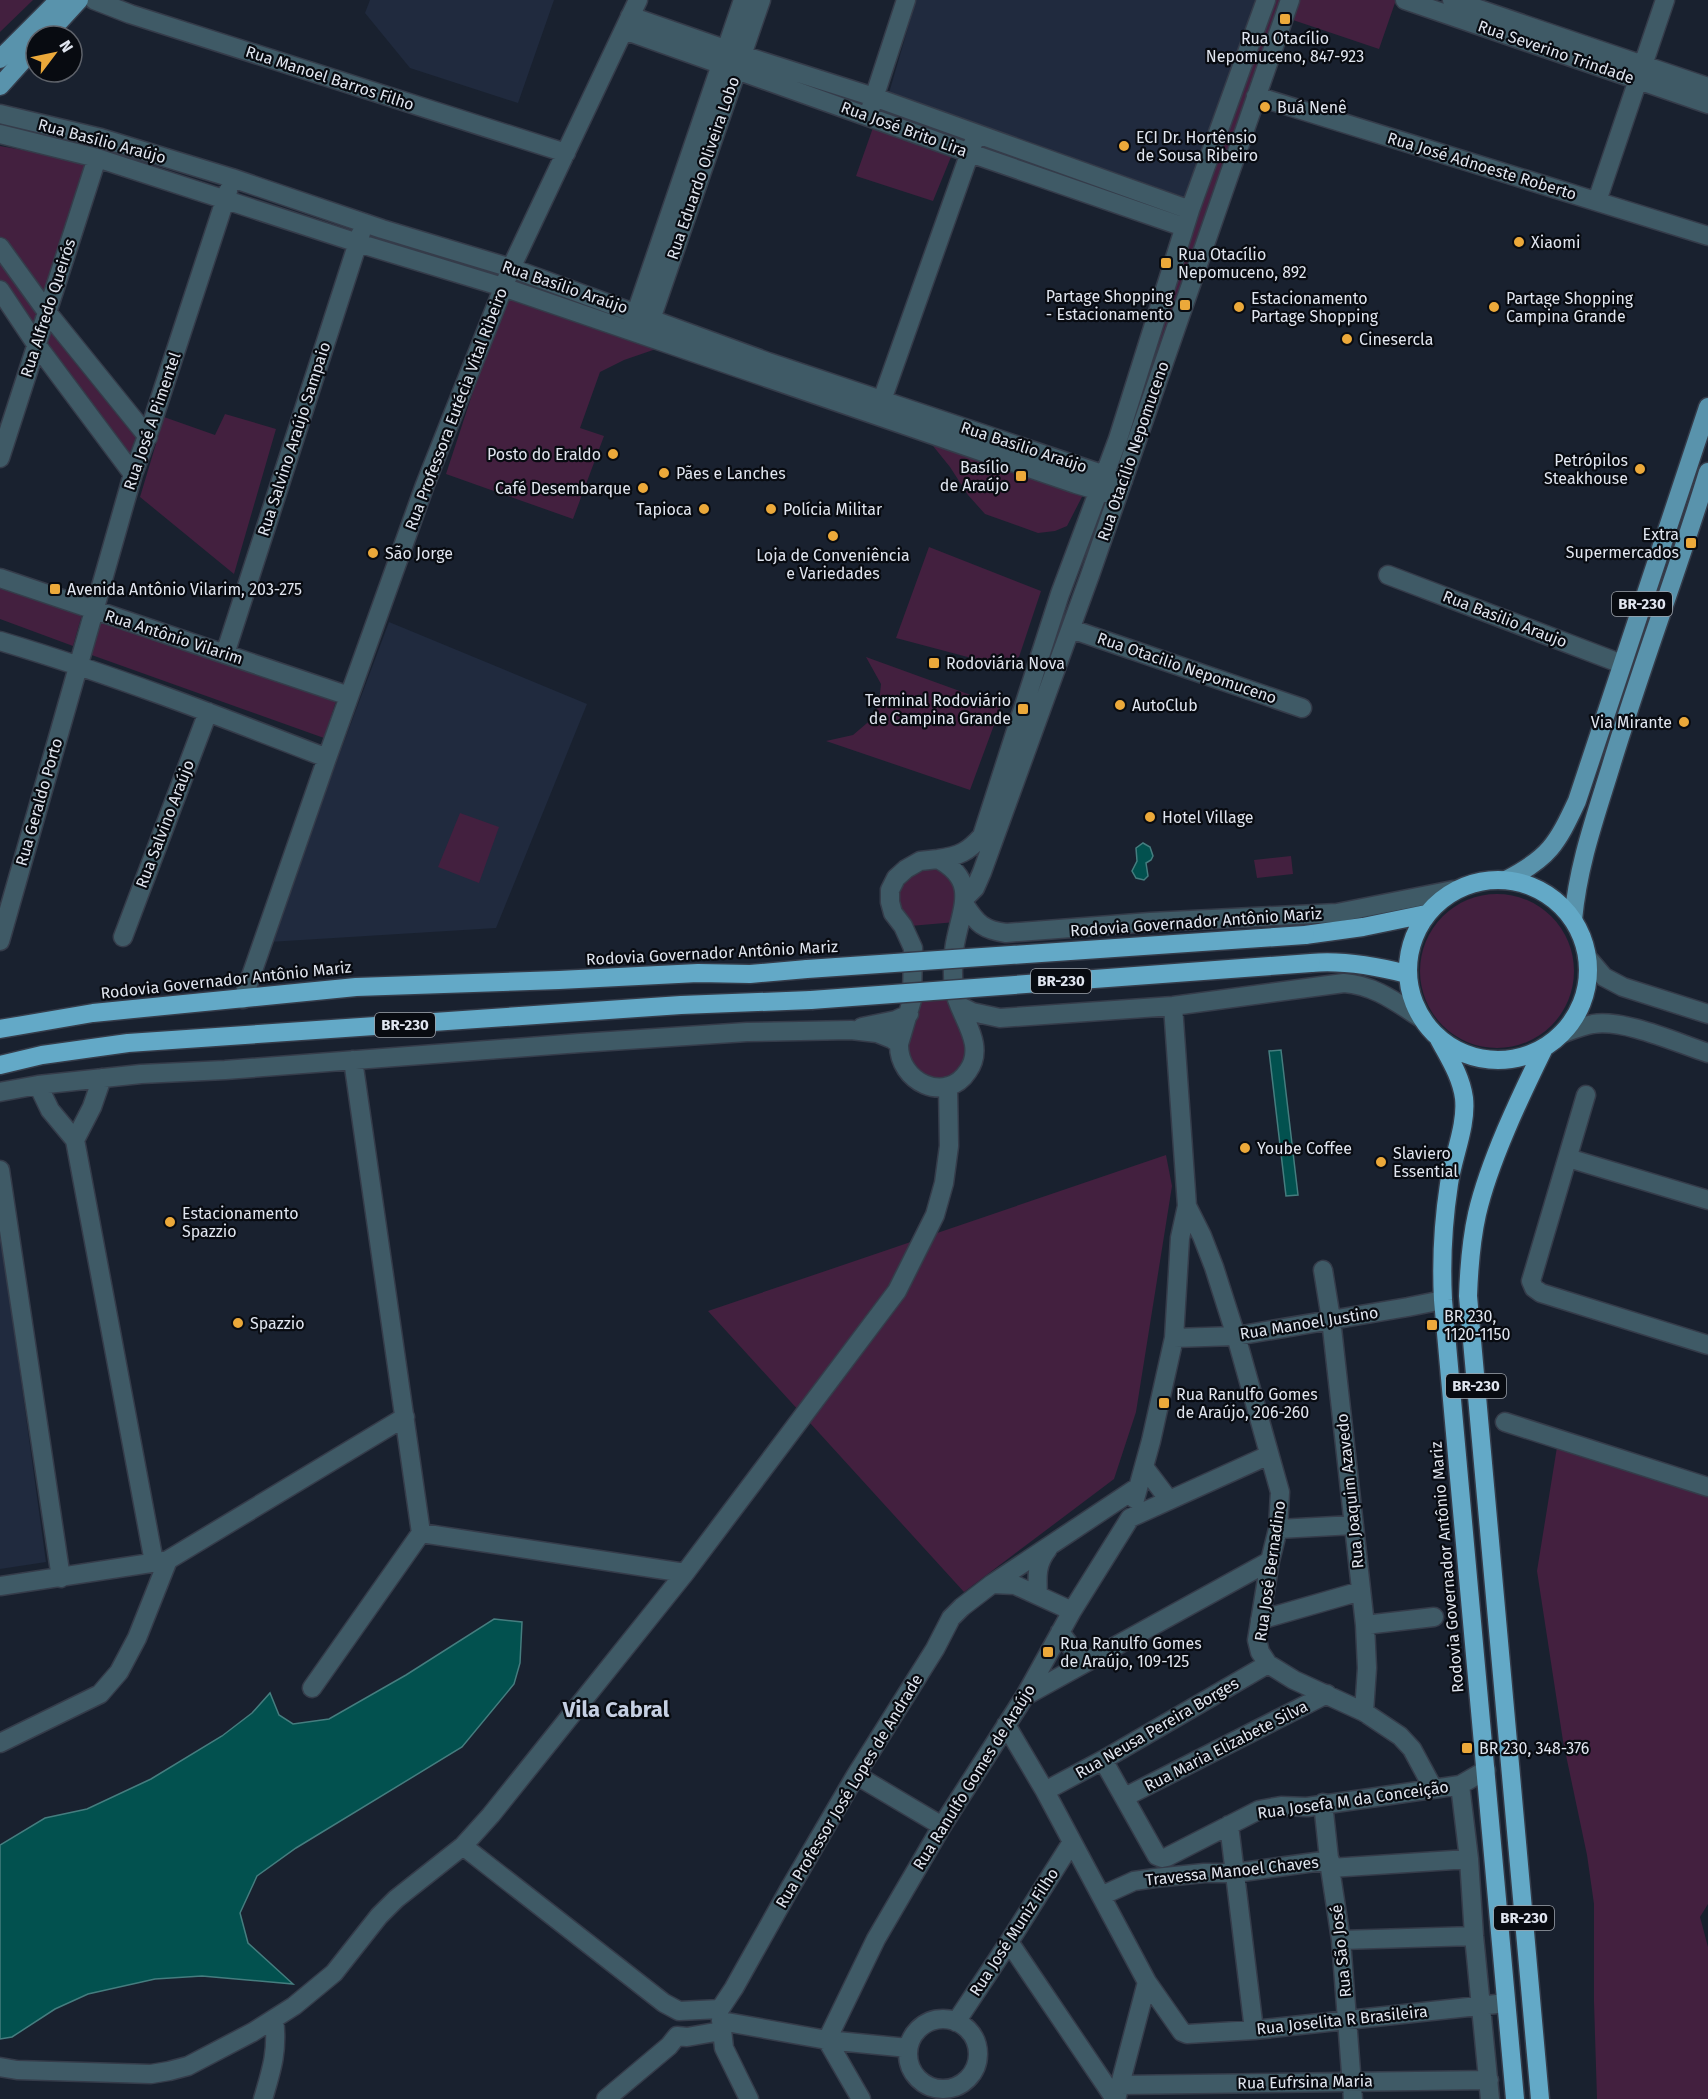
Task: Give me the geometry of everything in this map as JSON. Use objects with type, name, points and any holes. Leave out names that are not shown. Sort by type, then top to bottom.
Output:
[{"type":"highway","points":[[1506,880],[1525,884],[1544,892],[1560,904],[1573,920],[1582,938],[1587,957],[1587,985],[1578,1012],[1561,1035],[1544,1048],[1518,1058],[1490,1060],[1463,1053],[1439,1039],[1421,1018],[1411,996],[1407,974],[1409,952],[1415,932],[1426,914],[1438,901],[1454,891],[1479,882],[1506,880]]},
{"type":"highway","name":"Rodovia Governador Antônio Mariz","points":[[0,1029],[93,1013],[356,987],[559,981],[698,972],[750,974],[1305,935],[1363,927],[1426,914]]},
{"type":"highway","name":"BR-230","points":[[0,1065],[42,1055],[139,1042],[681,1005],[811,1000],[1329,961],[1366,965],[1407,974]]},
{"type":"highway","name":"Rodovia Governador Antônio Mariz","points":[[1439,1039],[1456,1069],[1461,1084],[1464,1113],[1448,1193],[1441,1256],[1443,1300],[1515,2099]]},
{"type":"highway","name":"BR-230","points":[[1540,2099],[1468,1296],[1470,1255],[1478,1212],[1496,1156],[1544,1048]]},
{"type":"main road","points":[[0,59],[59,0]]},
{"type":"main road","points":[[57,24],[79,0]]},
{"type":"main road","points":[[0,86],[24,59]]},
{"type":"main road","name":"BR-230","points":[[1506,880],[1528,869],[1548,853],[1561,836],[1576,801],[1708,407]]},
{"type":"main road","name":"BR-230","points":[[1573,920],[1576,886],[1586,845],[1637,682],[1708,472]]},
{"type":"street","name":"Rua Manoel Barros Filho","points":[[94,0],[130,14],[566,153]]},
{"type":"street","name":"Rua Eduardo Oliveira Lobo","points":[[641,324],[731,60],[743,0]]},
{"type":"street","name":"Rua Eduardo Oliveira Lobo","points":[[731,60],[761,0]]},
{"type":"street","points":[[868,116],[906,0]]},
{"type":"street","name":"Rua Otacílio Nepomuceno","points":[[975,1043],[954,989],[954,948],[966,901],[982,872],[997,810],[1060,594],[1118,439],[1187,218],[1266,0]]},
{"type":"street","name":"Rua Otacílio Nepomuceno","points":[[899,1044],[912,1000],[913,948],[903,926],[893,913],[890,890],[896,879],[906,869],[920,861],[956,856],[971,848],[982,836],[997,810],[1071,629],[1290,0]]},
{"type":"street","name":"Rua Severino Trindade","points":[[1405,0],[1706,95]]},
{"type":"street","name":"Rua Severino Trindade","points":[[1452,0],[1640,73]]},
{"type":"street","points":[[1598,201],[1665,0]]},
{"type":"street","name":"Rua Professora Eutécia Vital Ribeiro","points":[[243,999],[425,485],[511,268],[631,15]]},
{"type":"street","name":"Rua José Brito Lira","points":[[631,15],[731,60],[868,116],[970,153],[1187,218]]},
{"type":"street","name":"Rua José Brito Lira","points":[[731,60],[874,98],[976,134],[1187,218]]},
{"type":"street","name":"Rua José Adnoeste Roberto","points":[[1256,96],[1708,236]]},
{"type":"street","name":"Rua Basílio Araújo","points":[[0,114],[101,138],[511,268],[641,324],[1120,488]]},
{"type":"street","name":"Rua Basílio Araújo","points":[[0,134],[97,158],[503,288],[641,324],[768,362],[882,400],[1101,483]]},
{"type":"street","points":[[882,400],[976,134]]},
{"type":"street","name":"Rua Alfredo Queirós","points":[[0,458],[97,158]]},
{"type":"street","name":"Rua José A Pimentel","points":[[78,664],[133,474],[148,437],[232,178]]},
{"type":"street","name":"Rua Salvino Araújo Sampaio","points":[[225,654],[364,223]]},
{"type":"street","points":[[0,247],[47,312],[148,437]]},
{"type":"street","points":[[0,290],[36,344],[133,474]]},
{"type":"street","name":"Rua Basilio Araujo","points":[[1388,575],[1622,664]]},
{"type":"street","name":"Rua Antônio Vilarim","points":[[0,578],[349,696]]},
{"type":"street","name":"Rua Otacilio Nepomuceno","points":[[1071,629],[1302,708]]},
{"type":"street","points":[[0,641],[78,664],[327,758]]},
{"type":"street","name":"Rua Geraldo Porto","points":[[0,941],[78,664]]},
{"type":"street","name":"Rua Salvino Araújo","points":[[123,937],[208,712]]},
{"type":"street","points":[[938,860],[947,864],[957,875],[966,901],[978,922],[990,930],[1006,933],[1150,922],[1336,913],[1454,891]]},
{"type":"street","points":[[1587,957],[1604,976],[1623,987],[1708,1014]]},
{"type":"street","points":[[962,1007],[972,1012],[1000,1018],[1173,1006],[1344,983],[1356,984],[1383,993],[1421,1018]]},
{"type":"street","points":[[1173,1006],[1187,1206]]},
{"type":"street","points":[[0,1092],[102,1078],[747,1032],[851,1029],[896,1020],[909,1014]]},
{"type":"street","points":[[851,1029],[877,1033],[892,1039],[899,1044],[904,1067],[914,1079],[925,1085],[948,1086],[960,1080],[968,1071],[973,1060],[975,1043],[1000,1018]]},
{"type":"street","points":[[1561,1035],[1594,1024],[1607,1023],[1627,1026],[1708,1053]]},
{"type":"street","points":[[312,1688],[421,1533],[353,1060]]},
{"type":"street","points":[[75,1140],[102,1078]]},
{"type":"street","points":[[0,1743],[100,1694],[119,1672],[138,1638],[161,1561],[75,1140],[50,1110],[38,1085]]},
{"type":"street","points":[[0,2067],[80,2073],[151,2074],[188,2066],[254,2032],[294,2006],[334,1973],[379,1916],[396,1899],[463,1845],[498,1806],[685,1573],[897,1291],[935,1215],[944,1183],[950,1146],[948,1086]]},
{"type":"street","points":[[1586,1095],[1531,1281],[1534,1288],[1541,1293],[1708,1345]]},
{"type":"street","points":[[1569,1158],[1708,1200]]},
{"type":"street","points":[[0,1170],[61,1578]]},
{"type":"street","name":"Rua José Bernadino","points":[[1187,1206],[1203,1236],[1215,1267],[1280,1492],[1278,1529],[1270,1561],[1257,1640],[1260,1652],[1268,1664],[1294,1680],[1364,1712],[1400,1736],[1412,1749],[1434,1788]]},
{"type":"street","name":"Rua Ranulfo Gomes de Araújo","points":[[827,2040],[876,1939],[942,1826],[1025,1696],[1072,1611],[1130,1518],[1174,1338],[1180,1238],[1187,1206]]},
{"type":"street","name":"Rua Joaquim Azavedo","points":[[1323,1270],[1331,1319],[1365,1625],[1367,1668],[1364,1712]]},
{"type":"street","name":"Rua Manoel Justino","points":[[1174,1338],[1236,1336],[1443,1300]]},
{"type":"street","points":[[0,1586],[161,1561],[405,1417]]},
{"type":"street","points":[[1505,1422],[1708,1487]]},
{"type":"street","points":[[1116,1502],[1130,1518],[1269,1455]]},
{"type":"street","points":[[1144,1467],[1169,1500]]},
{"type":"street","name":"Rua Professor José Lopes de Andrade","points":[[721,2020],[734,1988],[789,1888],[935,1649],[951,1618],[992,1584],[1138,1487]]},
{"type":"street","points":[[1278,1529],[1354,1525]]},
{"type":"street","points":[[421,1533],[685,1573]]},
{"type":"street","name":"Rua Professor José Lopes de Andrade","points":[[1038,1594],[1037,1570],[1041,1558],[1051,1545]]},
{"type":"street","points":[[1025,1696],[1270,1561]]},
{"type":"street","points":[[992,1584],[1015,1585],[1072,1611]]},
{"type":"street","points":[[1260,1620],[1361,1591]]},
{"type":"street","points":[[1365,1625],[1434,1617]]},
{"type":"street","points":[[1060,1632],[1083,1663]]},
{"type":"street","name":"Rua Neusa Pereira Borges","points":[[1045,1791],[1268,1664]]},
{"type":"street","name":"Rua Maria Elizabete Silva","points":[[1125,1797],[1327,1694]]},
{"type":"street","points":[[1006,1725],[1045,1791],[1148,1982],[1117,2094]]},
{"type":"street","name":"Rua Josefa M da Conceição","points":[[1103,1760],[1157,1856],[1162,1858],[1259,1810],[1281,1806],[1307,1807],[1460,1785],[1486,1770]]},
{"type":"street","points":[[856,1775],[942,1826]]},
{"type":"street","points":[[1460,1785],[1469,1859],[1490,2099]]},
{"type":"street","name":"Rua São José","points":[[1323,1803],[1341,1940],[1352,2090]]},
{"type":"street","points":[[1229,1825],[1254,2030]]},
{"type":"street","name":"Rua José Muniz Filho","points":[[956,2022],[1072,1842]]},
{"type":"street","points":[[463,1845],[664,2003],[679,2011],[827,2040],[908,2048]]},
{"type":"street","name":"Travessa Manoel Chaves","points":[[1101,1896],[1134,1881],[1204,1873],[1235,1873],[1330,1864],[1469,1859]]},
{"type":"street","points":[[1341,1940],[1474,1936]]},
{"type":"street","points":[[1009,1942],[1117,2094]]},
{"type":"street","name":"Rua Joselita R Brasileira","points":[[1148,1982],[1179,2029],[1187,2034],[1254,2030],[1506,2003]]},
{"type":"street","points":[[606,2099],[669,2046],[677,2036],[679,2011]]},
{"type":"street","points":[[263,2099],[275,2060],[274,2019]]},
{"type":"street","points":[[677,2036],[687,2037],[721,2020]]},
{"type":"street","points":[[721,2020],[727,2057],[749,2099]]},
{"type":"street","points":[[935,2020],[956,2022],[965,2027],[977,2046],[975,2068],[969,2077],[965,2092],[950,2088],[939,2089],[928,2085],[912,2070],[908,2059],[908,2048],[917,2030],[926,2023],[935,2020]]},
{"type":"street","points":[[827,2040],[861,2099]]},
{"type":"street","name":"Rua Eufrsina Maria","points":[[1117,2094],[1352,2090],[1490,2080]]},
{"type":"shaded area","points":[[0,0],[33,0],[0,32]]},
{"type":"shaded area","points":[[370,0],[554,0],[518,103],[410,68],[365,13]]},
{"type":"shaded area","name":"ECI Dr. Hortênsio de Sousa Ribeiro","points":[[916,0],[1259,0],[1190,199],[889,93]]},
{"type":"shaded area","points":[[1270,0],[1287,0],[1124,465],[1114,460]]},
{"type":"shaded area","points":[[1293,0],[1396,0],[1379,49],[1287,18]]},
{"type":"shaded area","points":[[875,122],[953,152],[933,201],[856,176]]},
{"type":"shaded area","points":[[0,146],[92,162],[46,297],[0,237]]},
{"type":"shaded area","points":[[0,255],[43,311],[35,334],[0,284]]},
{"type":"shaded area","points":[[506,291],[656,349],[624,360],[600,372],[580,428],[604,436],[573,519],[446,474]]},
{"type":"shaded area","points":[[51,322],[138,433],[127,460],[40,342]]},
{"type":"shaded area","points":[[225,414],[276,429],[234,574],[140,497],[164,417],[215,435]]},
{"type":"shaded area","points":[[925,436],[1085,491],[1067,526],[1055,531],[1038,533],[985,514],[968,495],[950,467]]},
{"type":"shaded area","points":[[929,547],[1041,591],[1019,657],[994,664],[896,638]]},
{"type":"shaded area","points":[[0,583],[83,611],[73,646],[0,619]]},
{"type":"shaded area","points":[[100,615],[337,698],[324,738],[86,653]]},
{"type":"shaded area","points":[[389,622],[587,704],[496,928],[269,942]]},
{"type":"shaded area","points":[[866,657],[1001,706],[970,790],[826,741],[853,735],[873,718],[879,703],[881,684]]},
{"type":"shaded area","points":[[460,813],[499,827],[479,883],[438,867]]},
{"type":"shaded area","points":[[1143,843],[1150,847],[1153,856],[1146,863],[1148,876],[1144,880],[1136,878],[1132,871],[1137,861],[1136,848]]},
{"type":"shaded area","points":[[1291,856],[1293,874],[1257,878],[1254,860]]},
{"type":"shaded area","points":[[939,866],[958,885],[956,922],[910,926],[895,904],[900,885],[913,872]]},
{"type":"shaded area","points":[[1497,894],[1512,895],[1526,900],[1540,907],[1551,917],[1561,928],[1568,942],[1573,956],[1573,986],[1568,1000],[1561,1014],[1551,1025],[1540,1035],[1526,1042],[1512,1047],[1497,1048],[1482,1047],[1468,1042],[1454,1035],[1443,1025],[1433,1014],[1426,1000],[1421,986],[1420,971],[1421,956],[1426,942],[1433,928],[1443,917],[1454,907],[1468,900],[1482,895]]},
{"type":"shaded area","points":[[919,997],[952,997],[967,1035],[967,1058],[949,1080],[932,1083],[909,1063],[905,1038]]},
{"type":"shaded area","points":[[1281,1050],[1298,1195],[1286,1196],[1269,1051]]},
{"type":"shaded area","points":[[1166,1155],[1172,1186],[1136,1412],[1114,1479],[964,1592],[708,1311]]},
{"type":"shaded area","points":[[0,1228],[46,1562],[0,1569]]},
{"type":"shaded area","points":[[1557,1447],[1708,1497],[1708,1904],[1700,1917],[1708,1947],[1708,2099],[1597,2099],[1594,1904],[1587,1855],[1563,1741],[1537,1571]]},
{"type":"shaded area","points":[[494,1619],[522,1622],[520,1663],[514,1684],[462,1747],[296,1848],[257,1876],[240,1913],[248,1943],[293,1984],[202,1976],[155,1979],[88,1994],[55,2009],[12,2037],[0,2039],[0,1845],[45,1818],[87,1809],[151,1779],[222,1736],[252,1713],[270,1693],[279,1715],[293,1724],[329,1719],[406,1675]]},
{"type":"place","name":"Rua Otacílio Nepomuceno, 847-923","points":[[1285,19]]},
{"type":"place","name":"Buá Nenê","points":[[1265,107]]},
{"type":"place","name":"ECI Dr. Hortênsio de Sousa Ribeiro","points":[[1124,146]]},
{"type":"place","name":"Xiaomi","points":[[1519,242]]},
{"type":"place","name":"Rua Otacílio Nepomuceno, 892","points":[[1166,263]]},
{"type":"place","name":"Partage Shopping - Estacionamento","points":[[1185,305]]},
{"type":"place","name":"Estacionamento Partage Shopping","points":[[1239,307]]},
{"type":"place","name":"Partage Shopping Campina Grande","points":[[1494,307]]},
{"type":"place","name":"Cinesercla","points":[[1347,339]]},
{"type":"place","name":"Posto do Eraldo","points":[[613,454]]},
{"type":"place","name":"Petrópilos Steakhouse","points":[[1640,469]]},
{"type":"place","name":"Pães e Lanches","points":[[664,473]]},
{"type":"place","name":"Basílio de Araújo","points":[[1021,476]]},
{"type":"place","name":"Café Desembarque","points":[[643,488]]},
{"type":"place","name":"Tapioca","points":[[704,509]]},
{"type":"place","name":"Polícia Militar","points":[[771,509]]},
{"type":"place","name":"Loja de Conveniência e Variedades","points":[[833,536]]},
{"type":"place","name":"Extra Supermercados","points":[[1691,543]]},
{"type":"place","name":"São Jorge","points":[[373,553]]},
{"type":"place","name":"Avenida Antônio Vilarim, 203-275","points":[[55,589]]},
{"type":"place","name":"Rodoviária Nova","points":[[934,663]]},
{"type":"place","name":"AutoClub","points":[[1120,705]]},
{"type":"place","name":"Terminal Rodoviário de Campina Grande","points":[[1023,709]]},
{"type":"place","name":"Via Mirante","points":[[1684,722]]},
{"type":"place","name":"Hotel Village","points":[[1150,817]]},
{"type":"place","name":"Yoube Coffee","points":[[1245,1148]]},
{"type":"place","name":"Slaviero Essential","points":[[1381,1162]]},
{"type":"place","name":"Estacionamento Spazzio","points":[[170,1222]]},
{"type":"place","name":"Spazzio","points":[[238,1323]]},
{"type":"place","name":"BR 230, 1120-1150","points":[[1432,1325]]},
{"type":"place","name":"Rua Ranulfo Gomes de Araújo, 206-260","points":[[1164,1403]]},
{"type":"place","name":"Rua Ranulfo Gomes de Araújo, 109-125","points":[[1048,1652]]},
{"type":"place","name":"BR 230, 348-376","points":[[1467,1748]]},
{"type":"district","name":"Vila Cabral","points":[[616,1709]]}]
